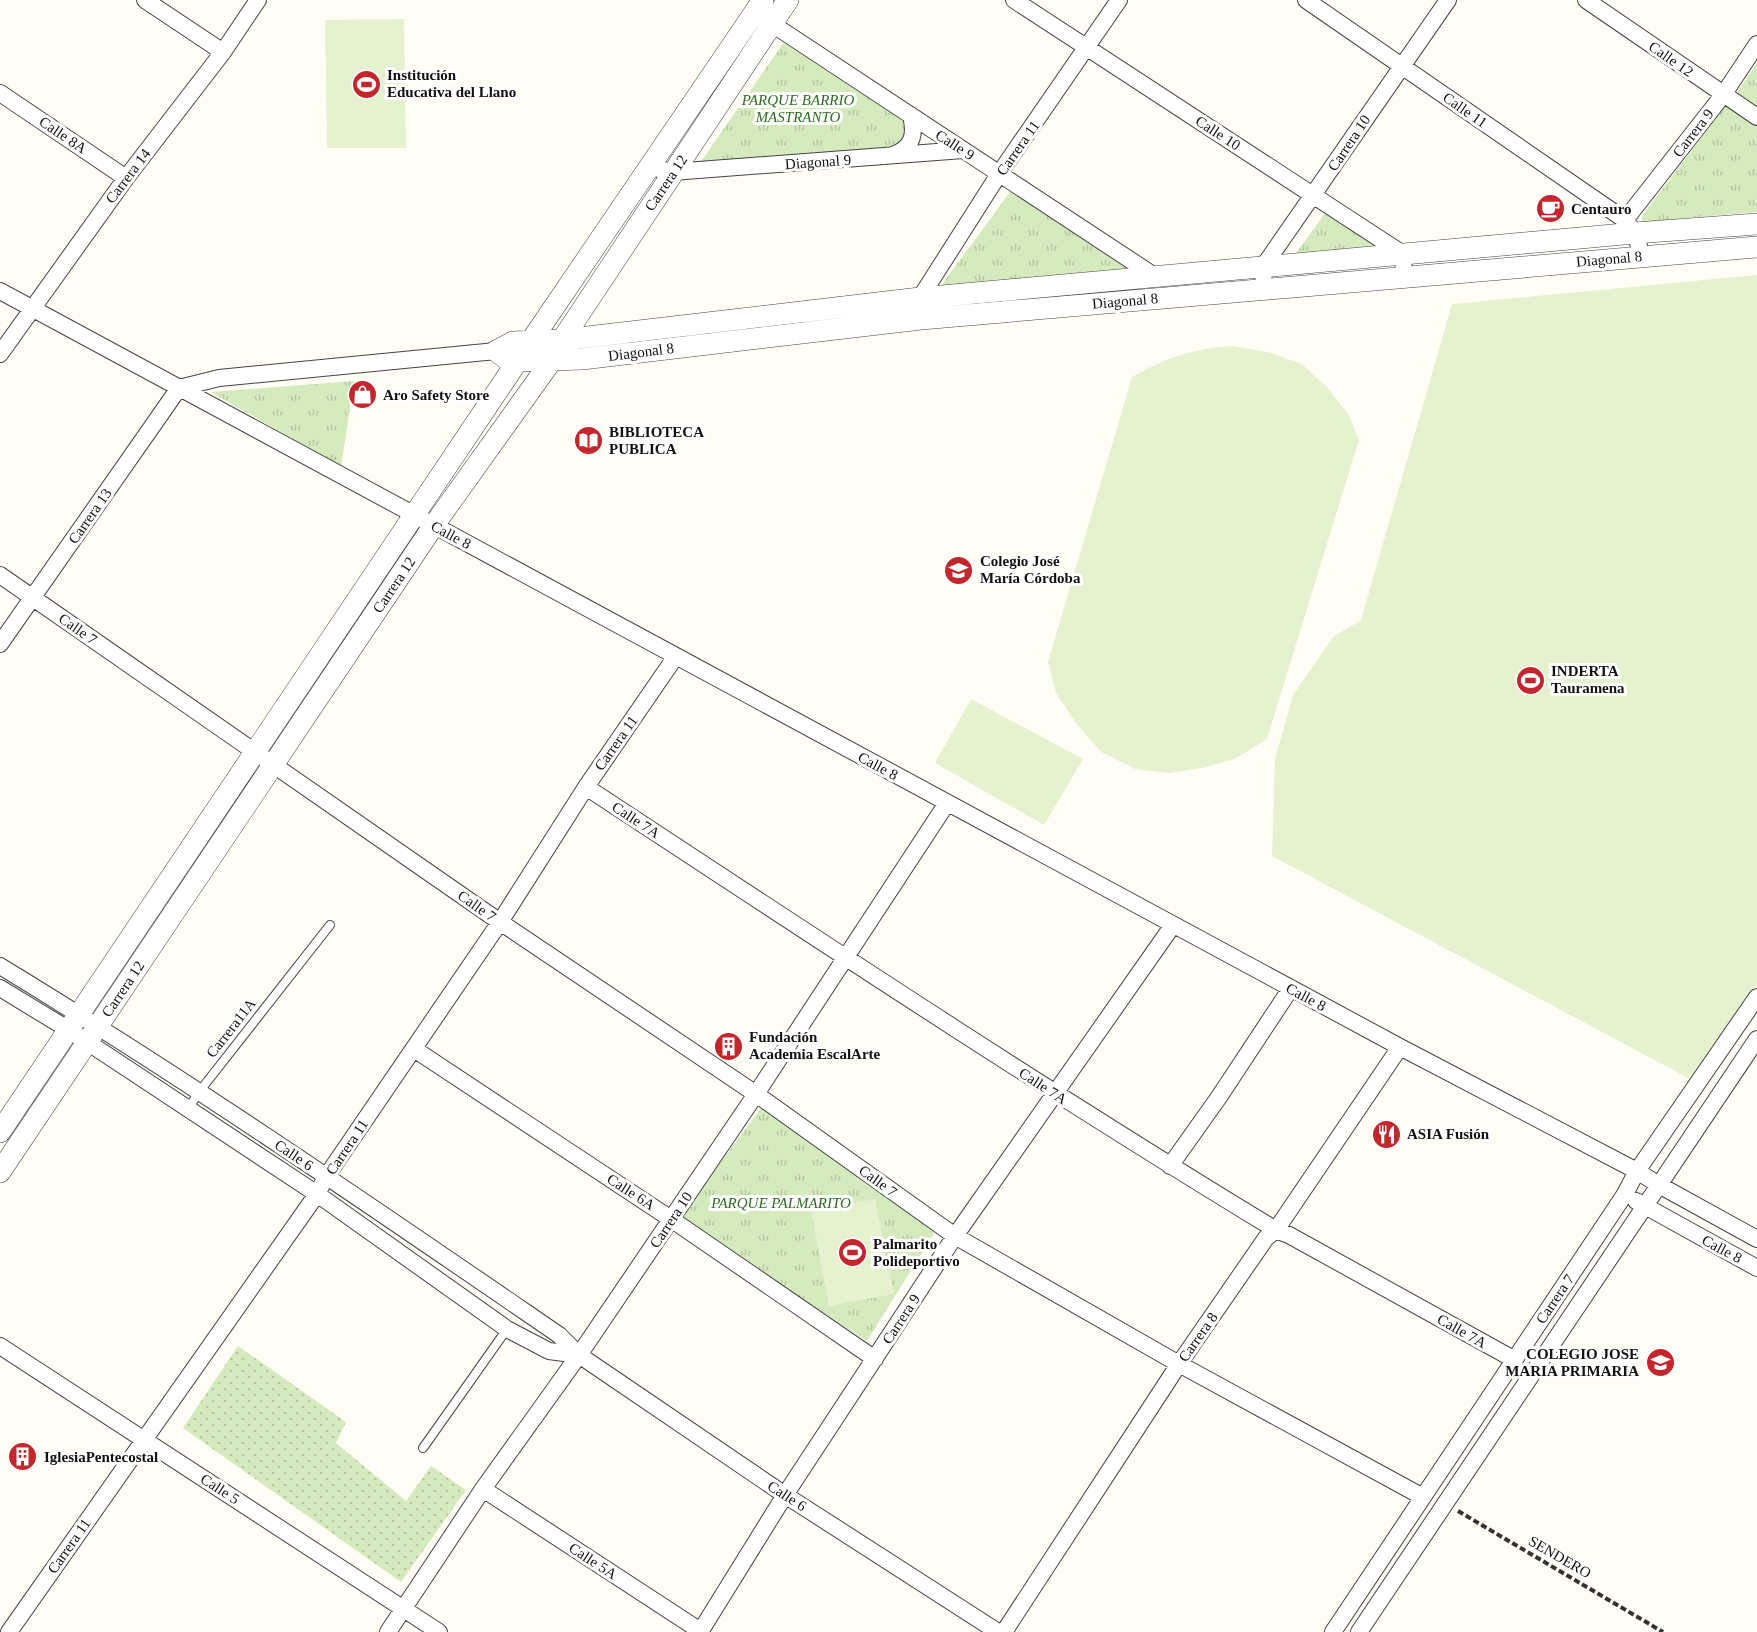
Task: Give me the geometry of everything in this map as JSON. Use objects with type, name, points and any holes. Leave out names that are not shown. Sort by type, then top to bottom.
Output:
[{"type":"street","points":[[146,0],[223,52]]},
{"type":"street","name":"Carrera 14","points":[[0,354],[126,178],[223,52],[258,0]]},
{"type":"street","name":"Carrera 12","points":[[0,1172],[434,525],[552,360],[562,340],[672,172],[788,0]]},
{"type":"street","name":"Calle 10","points":[[1014,0],[1403,254]]},
{"type":"street","name":"Carrera 11","points":[[921,308],[999,174],[1119,0]]},
{"type":"street","name":"Calle 11","points":[[1306,0],[1630,226]]},
{"type":"street","name":"Carrera 10","points":[[1263,267],[1448,0]]},
{"type":"street","name":"Calle 12","points":[[1586,0],[1757,117]]},
{"type":"street","name":"Carrera 12","points":[[0,1132],[531,341],[759,6]]},
{"type":"street","name":"Calle 9","points":[[759,6],[772,24],[1156,277]]},
{"type":"street","name":"Carrera 9","points":[[1630,226],[1757,44]]},
{"type":"street","name":"Calle 8A","points":[[0,93],[126,178]]},
{"type":"street","points":[[889,156],[902,152],[911,142],[914,129],[911,116]]},
{"type":"street","name":"Diagonal 9","points":[[650,167],[672,172],[963,150]]},
{"type":"street","name":"Diagonal 8","points":[[496,351],[508,360],[518,361],[582,359],[921,308],[1156,277],[1403,254],[1630,226],[1757,224]]},
{"type":"street","points":[[1630,226],[1642,256]]},
{"type":"street","name":"Diagonal 8","points":[[179,388],[219,378],[496,351],[513,342],[562,340],[921,308],[1264,290],[1757,247]]},
{"type":"street","points":[[1403,254],[1404,277]]},
{"type":"street","points":[[1263,267],[1264,290]]},
{"type":"street","name":"Calle 8","points":[[0,291],[1173,925],[1637,1171],[1757,1239]]},
{"type":"street","name":"Carrera 13","points":[[0,644],[179,388]]},
{"type":"street","name":"Calle 7","points":[[0,575],[500,922],[756,1094],[955,1236],[1179,1364],[1423,1497]]},
{"type":"street","name":"Carrera 11","points":[[9,1629],[317,1194],[326,1176],[500,922],[586,787],[676,656]]},
{"type":"street","name":"Calle 7A","points":[[586,787],[1055,1094],[1170,1166],[1275,1230],[1289,1235],[1515,1360]]},
{"type":"street","name":"Carrera 10","points":[[388,1632],[483,1489],[579,1356],[756,1094],[947,803]]},
{"type":"street","name":"Carrera 9","points":[[701,1632],[785,1495],[955,1236],[1173,925]]},
{"type":"street","name":"Calle 6","points":[[0,966],[188,1109],[317,1194],[507,1329],[549,1351],[579,1356]]},
{"type":"street","name":"Calle 6","points":[[0,988],[74,1022]]},
{"type":"street","points":[[1170,1166],[1291,988]]},
{"type":"street","name":"Carrera 7","points":[[1333,1632],[1625,1194],[1637,1171],[1757,997]]},
{"type":"street","name":"Calle 6","points":[[92,1034],[199,1092],[560,1335],[579,1356],[785,1495],[998,1632]]},
{"type":"street","name":"Carrera 7","points":[[1359,1632],[1757,1039]]},
{"type":"street","name":"Carrera 8","points":[[1004,1632],[1179,1364],[1266,1239],[1275,1230],[1400,1047]]},
{"type":"street","name":"Calle 6A","points":[[414,1049],[671,1219],[875,1359]]},
{"type":"street","name":"Calle 8","points":[[1625,1194],[1757,1268]]},
{"type":"street","name":"Calle 5","points":[[0,1346],[439,1632]]},
{"type":"street","name":"Calle 5A","points":[[483,1489],[701,1632]]},
{"type":"lane","name":"Carrera11A","points":[[188,1109],[330,925]]},
{"type":"lane","points":[[423,1448],[507,1329]]},
{"type":"path","name":"SENDERO","points":[[1444,1503],[1663,1632]]},
{"type":"green space","name":"Institución Educativa del Llano","points":[[404,19],[406,148],[327,148],[325,20]]},
{"type":"green space","name":"PARQUE BARRIO MASTRANTO","points":[[784,42],[906,118],[907,131],[904,138],[888,150],[698,166]]},
{"type":"green space","points":[[1757,63],[1757,106],[1737,93]]},
{"type":"green space","points":[[1729,101],[1757,120],[1757,212],[1642,222],[1642,216]]},
{"type":"green space","points":[[1013,188],[1130,268],[940,287]]},
{"type":"green space","points":[[1326,212],[1384,250],[1294,256]]},
{"type":"green space","name":"INDERTA Tauramena","points":[[1757,275],[1757,984],[1690,1079],[1272,856],[1275,759],[1293,695],[1333,637],[1361,620],[1452,304]]},
{"type":"green space","points":[[1232,346],[1268,352],[1302,364],[1327,387],[1348,414],[1359,440],[1267,739],[1235,759],[1202,768],[1169,773],[1135,769],[1101,752],[1075,722],[1056,693],[1048,662],[1132,377],[1180,355]]},
{"type":"green space","points":[[354,381],[341,467],[211,392]]},
{"type":"green space","points":[[971,699],[1083,759],[1044,825],[935,763]]},
{"type":"green space","name":"PARQUE PALMARITO","points":[[762,1107],[938,1227],[867,1341],[679,1218]]},
{"type":"green space","name":"Palmarito Polideportivo","points":[[875,1199],[894,1294],[829,1306],[811,1211]]},
{"type":"green space","points":[[238,1346],[346,1422],[336,1443],[406,1501],[431,1466],[466,1490],[401,1582],[183,1428]]},
{"type":"place","name":"Institución Educativa del Llano","points":[[366,84]]},
{"type":"place","name":"Centauro","points":[[1550,209]]},
{"type":"place","name":"Aro Safety Store","points":[[362,395]]},
{"type":"place","name":"BIBLIOTECA PUBLICA","points":[[588,441]]},
{"type":"place","name":"Colegio José María Córdoba","points":[[959,570]]},
{"type":"place","name":"INDERTA Tauramena","points":[[1530,680]]},
{"type":"place","name":"Fundación Academia EscalArte","points":[[728,1046]]},
{"type":"place","name":"ASIA Fusión","points":[[1386,1134]]},
{"type":"place","name":"Palmarito Polideportivo","points":[[852,1253]]},
{"type":"place","name":"COLEGIO JOSE MARIA PRIMARIA","points":[[1660,1363]]},
{"type":"place","name":"IglesiaPentecostal","points":[[23,1457]]}]
